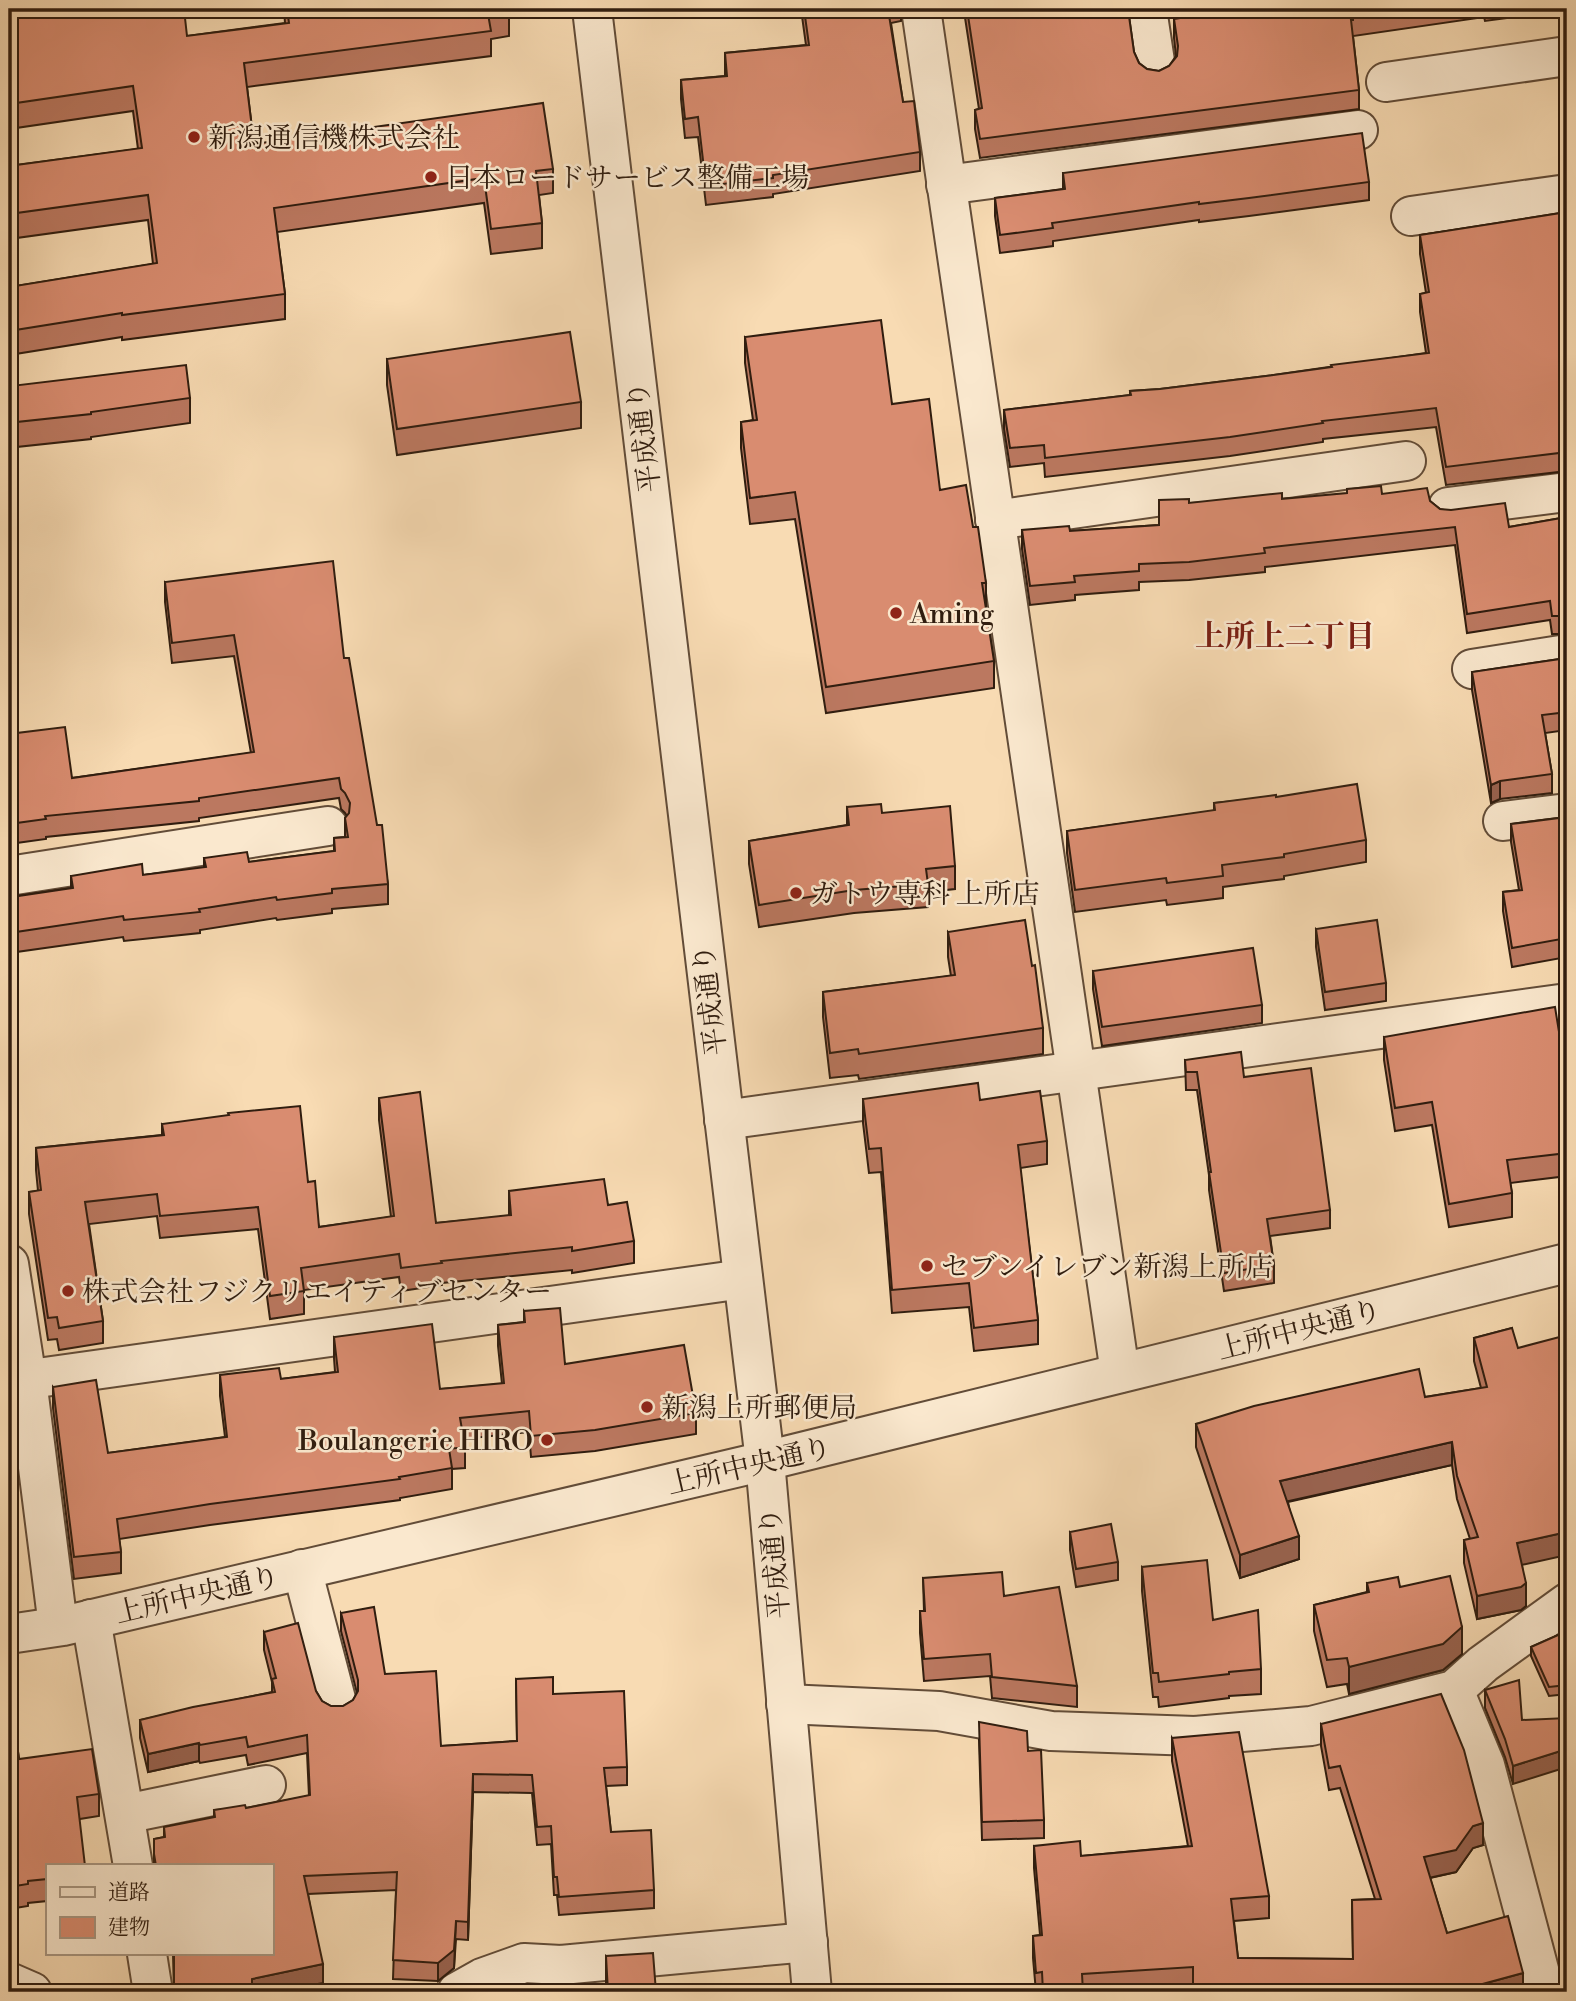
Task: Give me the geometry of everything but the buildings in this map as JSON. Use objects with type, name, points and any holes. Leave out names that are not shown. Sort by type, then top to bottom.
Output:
[{"type":"street","name":"平成通り","points":[[592,9],[765,1461],[812,1992]]},
{"type":"street","points":[[921,9],[1120,1373]]},
{"type":"street","points":[[1147,9],[1156,68]]},
{"type":"street","points":[[1386,82],[1567,56]]},
{"type":"street","points":[[946,184],[1358,131]]},
{"type":"street","points":[[1411,216],[1567,194]]},
{"type":"street","points":[[995,520],[1406,461]]},
{"type":"street","points":[[1448,508],[1567,492]]},
{"type":"street","points":[[1472,669],[1567,654]]},
{"type":"street","points":[[1503,821],[1567,813]]},
{"type":"street","points":[[9,876],[328,826]]},
{"type":"street","points":[[724,1120],[1567,1003]]},
{"type":"street","name":"上所中央通り","points":[[9,1633],[74,1623],[765,1461],[1567,1263]]},
{"type":"street","points":[[9,1264],[18,1381],[74,1623],[125,1814],[133,1864]]},
{"type":"street","points":[[18,1381],[743,1279]]},
{"type":"street","points":[[302,1569],[337,1703]]},
{"type":"street","points":[[786,1704],[939,1711],[1051,1731],[1195,1736],[1311,1726],[1454,1690],[1483,1664],[1567,1603]]},
{"type":"street","points":[[1454,1690],[1485,1765],[1545,1992]]},
{"type":"street","points":[[125,1814],[266,1785]]},
{"type":"street","points":[[457,1992],[482,1978],[524,1963],[562,1978],[808,1941]]},
{"type":"street","points":[[147,1955],[153,1992]]},
{"type":"street","points":[[9,1982],[32,1992]]},
{"type":"place","name":"新潟通信機株式会社","points":[[194,137]]},
{"type":"place","name":"日本ロードサービス整備工場","points":[[431,177]]},
{"type":"place","name":"Aming","points":[[896,613]]},
{"type":"place","name":"ガトウ専科 上所店","points":[[796,893]]},
{"type":"place","name":"セブンイレブン新潟上所店","points":[[927,1266]]},
{"type":"place","name":"株式会社フジクリエイティブセンター","points":[[68,1291]]},
{"type":"place","name":"新潟上所郵便局","points":[[647,1407]]},
{"type":"place","name":"Boulangerie HIRO","points":[[547,1440]]},
{"type":"district","name":"上所上二丁目","points":[[1285,636]]}]
